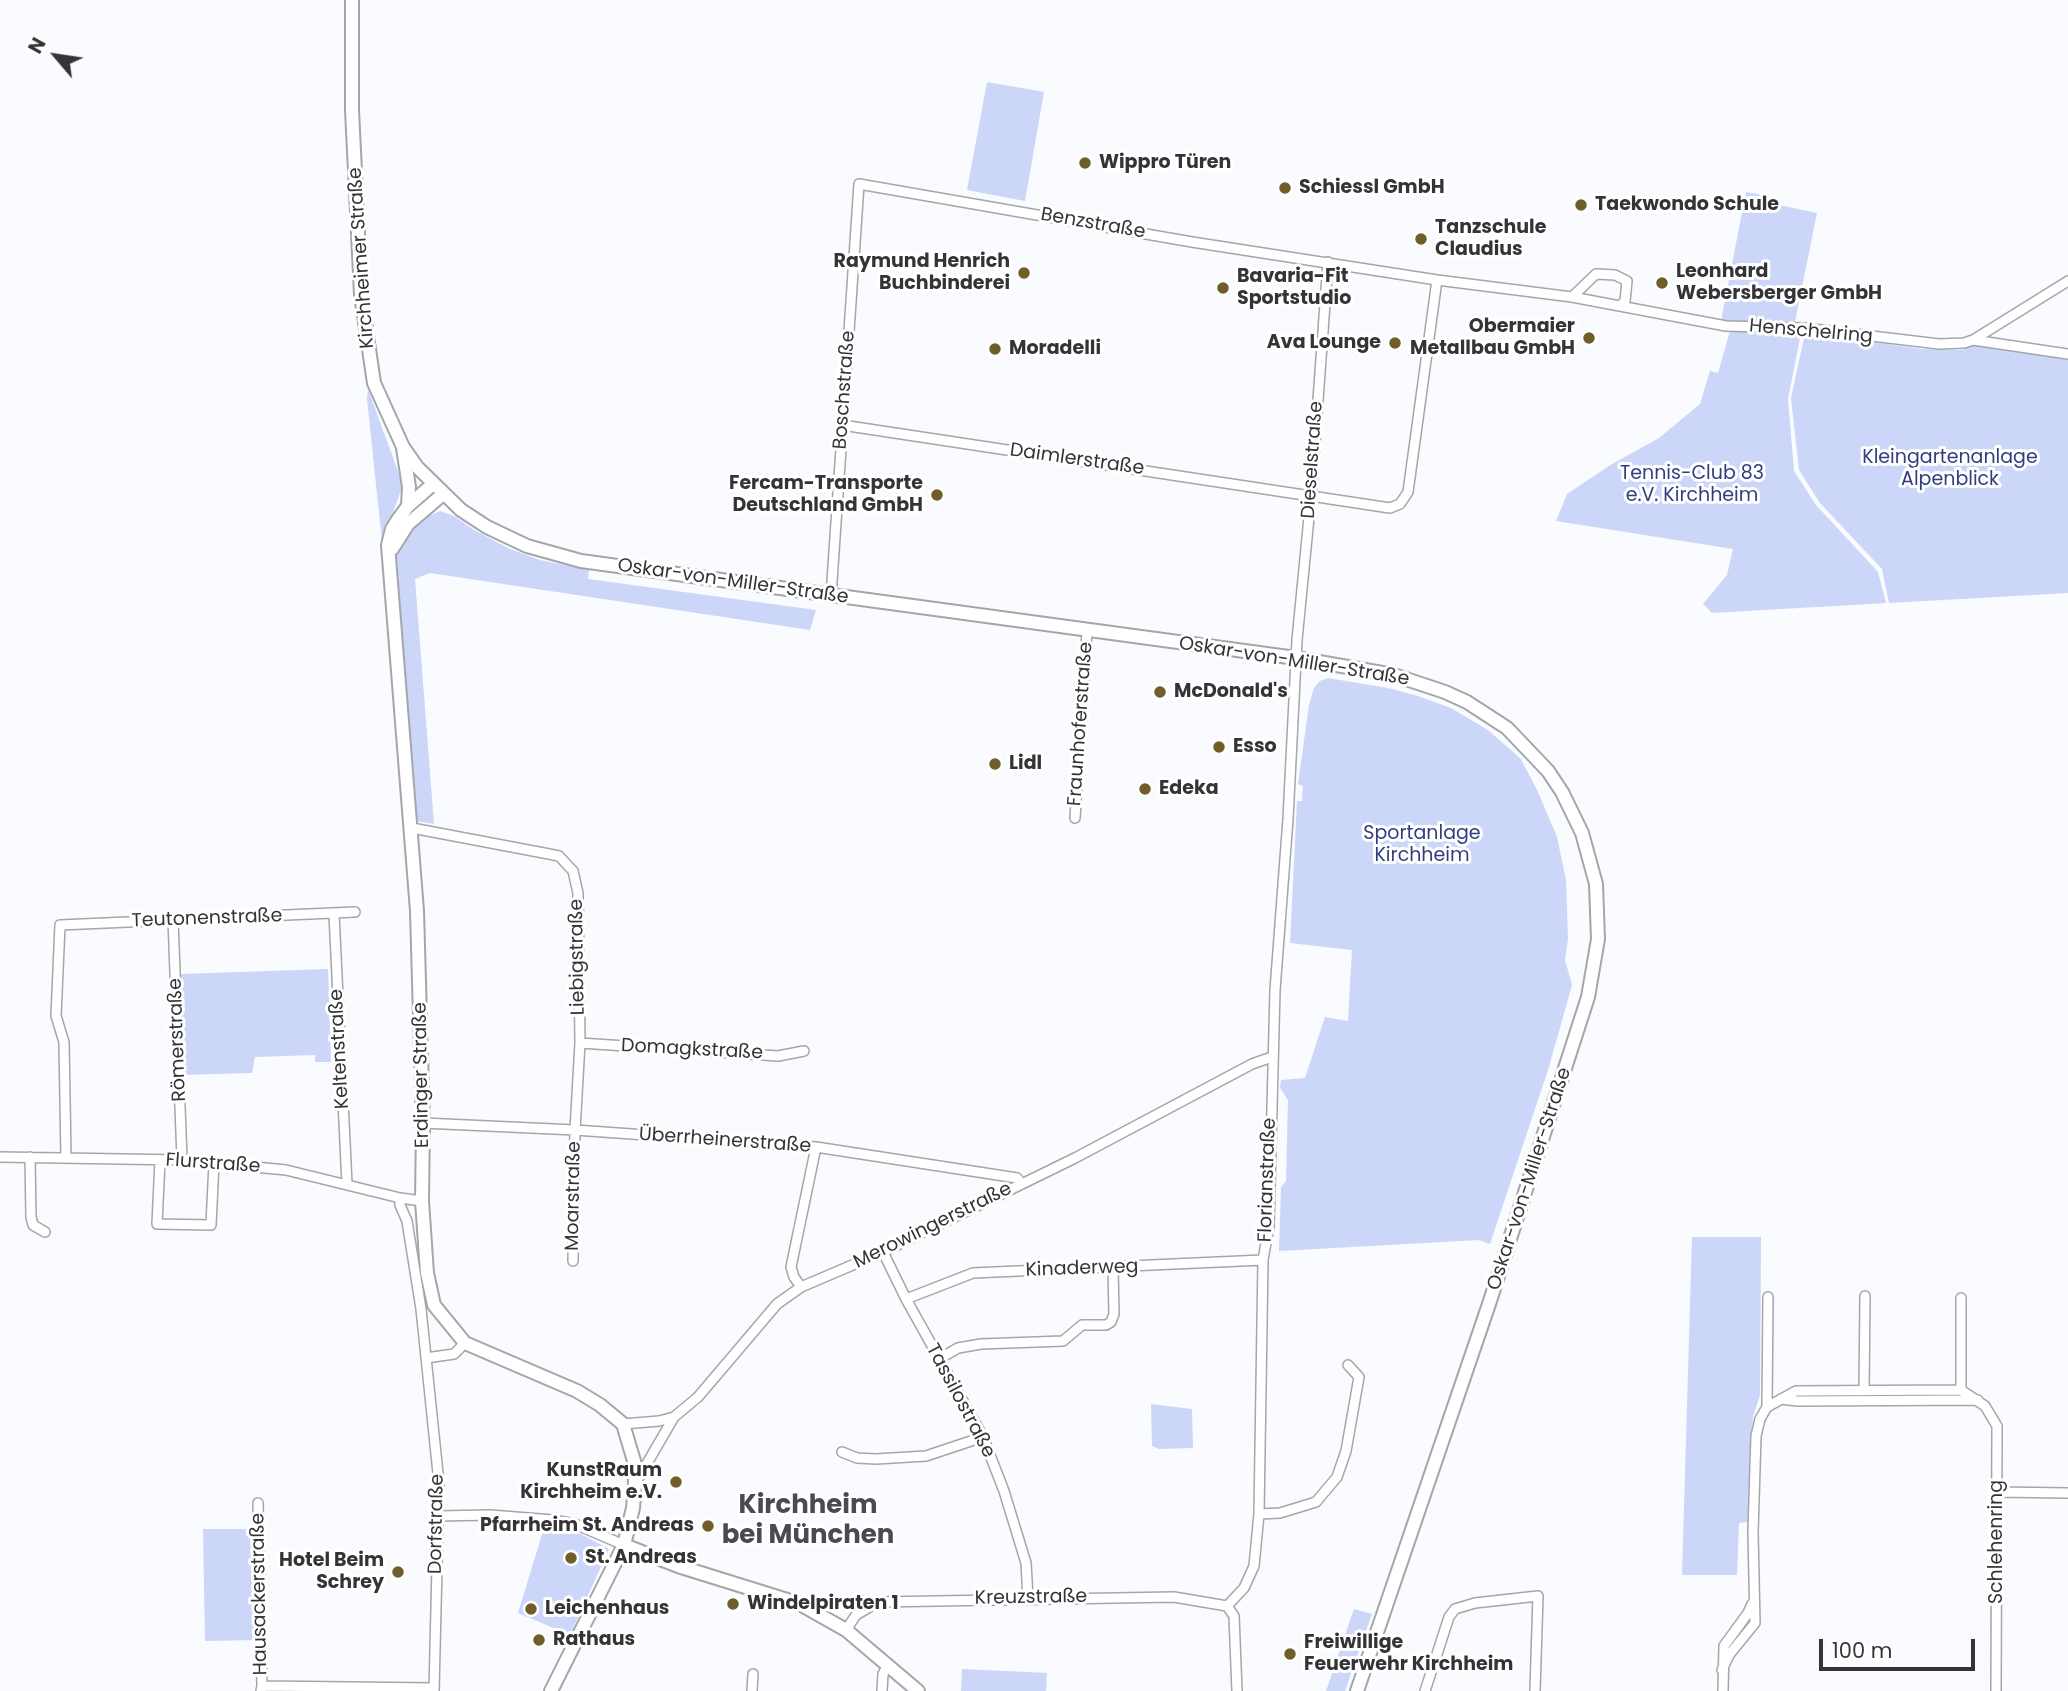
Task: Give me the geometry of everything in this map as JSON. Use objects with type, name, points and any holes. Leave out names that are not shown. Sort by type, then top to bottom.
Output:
[{"type":"main road","name":"Kirchheimer Straße","points":[[352,0],[352,110],[363,317],[374,383],[402,447],[443,494]]},
{"type":"main road","points":[[402,447],[409,487],[408,506]]},
{"type":"main road","name":"Erdinger Straße","points":[[433,484],[408,506],[392,529],[388,545],[412,828],[420,977],[422,1201],[428,1307],[465,1343],[577,1391],[623,1424]]},
{"type":"main road","points":[[389,556],[408,524],[443,494]]},
{"type":"main road","name":"Oskar-von-Miller-Straße","points":[[443,494],[505,537],[555,555],[705,579],[1296,658],[1394,674],[1467,702],[1507,728],[1548,771],[1572,811],[1591,858],[1598,912],[1594,971],[1580,1026],[1489,1304],[1357,1691]]},
{"type":"main road","points":[[551,1691],[629,1530],[635,1484],[634,1461],[623,1424]]},
{"type":"main road","points":[[624,1545],[678,1566],[800,1604],[846,1630],[918,1691]]},
{"type":"street","name":"Benzstraße","points":[[859,184],[1328,262]]},
{"type":"street","name":"Boschstraße","points":[[831,596],[859,184]]},
{"type":"street","name":"Henschelring","points":[[1328,262],[1437,280],[1572,297],[1726,326],[1804,328],[1939,344],[1973,340],[2068,281]]},
{"type":"street","name":"Dieselstraße","points":[[1296,658],[1328,262]]},
{"type":"street","points":[[1572,297],[1596,274],[1615,275],[1627,281],[1625,302],[1620,306]]},
{"type":"street","points":[[1311,497],[1390,508],[1401,504],[1408,492],[1437,280]]},
{"type":"street","points":[[1973,340],[2068,354]]},
{"type":"street","name":"Daimlerstraße","points":[[842,425],[1311,497]]},
{"type":"street","name":"Fraunhoferstraße","points":[[1075,818],[1087,631]]},
{"type":"street","name":"Florianstraße","points":[[1227,1606],[1244,1588],[1254,1566],[1259,1514],[1263,1260],[1269,1226],[1272,1057],[1296,658]]},
{"type":"street","name":"Liebigstraße","points":[[412,828],[559,856],[573,871],[578,893],[580,1044],[575,1130]]},
{"type":"street","name":"Teutonenstraße","points":[[66,1158],[64,1042],[56,1016],[60,925],[355,912]]},
{"type":"street","name":"Keltenstraße","points":[[334,914],[347,1184]]},
{"type":"street","name":"Römerstraße","points":[[173,919],[182,1160]]},
{"type":"street","name":"Domagkstraße","points":[[580,1044],[778,1056],[804,1051]]},
{"type":"street","name":"Merowingerstraße","points":[[674,1417],[698,1397],[776,1304],[801,1287],[883,1252],[1154,1117],[1252,1064],[1272,1057]]},
{"type":"street","name":"Überrheinerstraße","points":[[423,1123],[575,1130],[816,1147],[1017,1178],[1021,1184]]},
{"type":"street","name":"Moarstraße","points":[[573,1261],[575,1130]]},
{"type":"street","points":[[801,1287],[791,1267],[816,1147]]},
{"type":"street","name":"Flurstraße","points":[[0,1157],[182,1160],[286,1170],[422,1201]]},
{"type":"street","points":[[30,1157],[31,1217],[33,1225],[45,1232]]},
{"type":"street","points":[[160,1160],[157,1224],[211,1225],[214,1163]]},
{"type":"street","name":"Dorfstraße","points":[[400,1198],[428,1307],[426,1358],[439,1483],[433,1689]]},
{"type":"street","name":"Tassilostraße","points":[[883,1252],[906,1299],[983,1437],[1004,1491],[1026,1563],[1028,1598]]},
{"type":"street","name":"Kinaderweg","points":[[906,1299],[973,1273],[1263,1260]]},
{"type":"street","points":[[939,1359],[958,1348],[981,1344],[1063,1341],[1082,1325],[1106,1325],[1111,1322],[1114,1314],[1113,1268]]},
{"type":"street","points":[[1864,1391],[1865,1296]]},
{"type":"street","points":[[1767,1407],[1768,1297]]},
{"type":"street","points":[[1723,1691],[1722,1670],[1729,1654],[1755,1623],[1753,1590],[1756,1436],[1760,1419],[1767,1407],[1796,1391],[1961,1390],[1961,1298]]},
{"type":"street","points":[[426,1358],[454,1354],[465,1343]]},
{"type":"street","points":[[1259,1514],[1280,1513],[1316,1502],[1336,1477],[1346,1451],[1359,1377],[1348,1365]]},
{"type":"street","name":"Schlehenring","points":[[1961,1390],[1992,1413],[1997,1426],[1996,1691]]},
{"type":"street","points":[[1780,1399],[1978,1401]]},
{"type":"street","points":[[623,1424],[674,1417]]},
{"type":"street","points":[[635,1484],[674,1417]]},
{"type":"street","points":[[842,1452],[857,1458],[876,1459],[926,1456],[983,1437]]},
{"type":"street","points":[[1997,1492],[2068,1493]]},
{"type":"street","name":"Hausackerstraße","points":[[258,1503],[262,1688]]},
{"type":"street","points":[[438,1516],[490,1515],[552,1520],[575,1524],[624,1545]]},
{"type":"street","points":[[1424,1691],[1448,1617],[1455,1609],[1475,1603],[1538,1596],[1535,1691]]},
{"type":"street","name":"Kreuzstraße","points":[[846,1630],[856,1615],[878,1602],[1174,1597],[1227,1606]]},
{"type":"street","points":[[1227,1606],[1234,1616],[1237,1691]]},
{"type":"street","points":[[882,1691],[883,1674],[888,1666]]},
{"type":"street","points":[[752,1691],[753,1674]]},
{"type":"street","points":[[262,1688],[433,1689]]},
{"type":"green space","points":[[987,82],[1044,92],[1025,201],[967,190]]},
{"type":"green space","name":"Tennis-Club 83 e.V. Kirchheim","points":[[1746,192],[1764,195],[1765,202],[1817,213],[1793,332],[1801,333],[1788,399],[1794,471],[1816,505],[1878,572],[1886,603],[1712,613],[1703,604],[1727,575],[1733,549],[1556,521],[1567,494],[1612,464],[1659,438],[1700,404],[1710,371],[1718,373],[1730,331],[1728,322],[1721,321]]},
{"type":"green space","name":"Kleingartenanlage Alpenblick","points":[[1805,333],[1922,349],[1964,350],[1971,343],[2068,357],[2068,593],[1889,603],[1882,569],[1820,503],[1799,470],[1791,398]]},
{"type":"green space","points":[[368,389],[403,485],[382,541],[367,399]]},
{"type":"green space","points":[[440,511],[454,516],[510,549],[540,560],[589,570],[588,579],[816,610],[810,630],[430,573],[415,579],[434,824],[416,821],[410,781],[397,556],[394,554],[410,530],[422,519]]},
{"type":"green space","name":"Sportanlage Kirchheim","points":[[1328,678],[1418,696],[1451,708],[1488,730],[1521,759],[1557,837],[1566,880],[1568,939],[1565,960],[1572,985],[1548,1070],[1490,1244],[1479,1240],[1279,1251],[1281,1187],[1286,1181],[1288,1100],[1280,1088],[1281,1080],[1305,1078],[1325,1017],[1348,1021],[1352,950],[1290,943],[1297,801],[1302,801],[1303,786],[1298,784],[1309,705],[1314,688],[1320,681]]},
{"type":"green space","points":[[328,969],[331,1062],[315,1062],[315,1055],[255,1057],[252,1073],[183,1075],[181,974]]},
{"type":"green space","points":[[1692,1237],[1761,1237],[1760,1395],[1753,1417],[1748,1522],[1739,1523],[1737,1575],[1682,1575]]},
{"type":"green space","points":[[1151,1404],[1192,1409],[1193,1448],[1159,1449],[1152,1446]]},
{"type":"green space","points":[[544,1528],[579,1533],[609,1549],[570,1635],[518,1613]]},
{"type":"green space","points":[[203,1529],[255,1529],[257,1640],[205,1641]]},
{"type":"green space","points":[[1354,1609],[1372,1614],[1345,1691],[1326,1691]]},
{"type":"green space","points":[[962,1669],[1047,1673],[1046,1691],[961,1691]]},
{"type":"place","name":"Wippro Türen","points":[[1085,163]]},
{"type":"place","name":"Schiessl GmbH","points":[[1285,188]]},
{"type":"place","name":"Taekwondo Schule","points":[[1581,205]]},
{"type":"place","name":"Tanzschule Claudius","points":[[1421,239]]},
{"type":"place","name":"Raymund Henrich Buchbinderei","points":[[1024,273]]},
{"type":"place","name":"Leonhard Webersberger GmbH","points":[[1662,283]]},
{"type":"place","name":"Bavaria-Fit Sportstudio","points":[[1223,288]]},
{"type":"place","name":"Obermaier Metallbau GmbH","points":[[1589,338]]},
{"type":"place","name":"Ava Lounge","points":[[1395,343]]},
{"type":"place","name":"Moradelli","points":[[995,349]]},
{"type":"place","name":"Fercam-Transporte Deutschland GmbH","points":[[937,495]]},
{"type":"place","name":"McDonald's","points":[[1160,692]]},
{"type":"place","name":"Esso","points":[[1219,747]]},
{"type":"place","name":"Lidl","points":[[995,764]]},
{"type":"place","name":"Edeka","points":[[1145,789]]},
{"type":"place","name":"KunstRaum Kirchheim e.V.","points":[[676,1482]]},
{"type":"place","name":"Pfarrheim St. Andreas","points":[[708,1526]]},
{"type":"place","name":"St. Andreas","points":[[571,1558]]},
{"type":"place","name":"Hotel Beim Schrey","points":[[398,1572]]},
{"type":"place","name":"Windelpiraten 1","points":[[733,1604]]},
{"type":"place","name":"Leichenhaus","points":[[531,1609]]},
{"type":"place","name":"Rathaus","points":[[539,1640]]},
{"type":"place","name":"Freiwillige Feuerwehr Kirchheim","points":[[1290,1654]]},
{"type":"district","name":"Kirchheim bei München","points":[[808,1521]]}]
